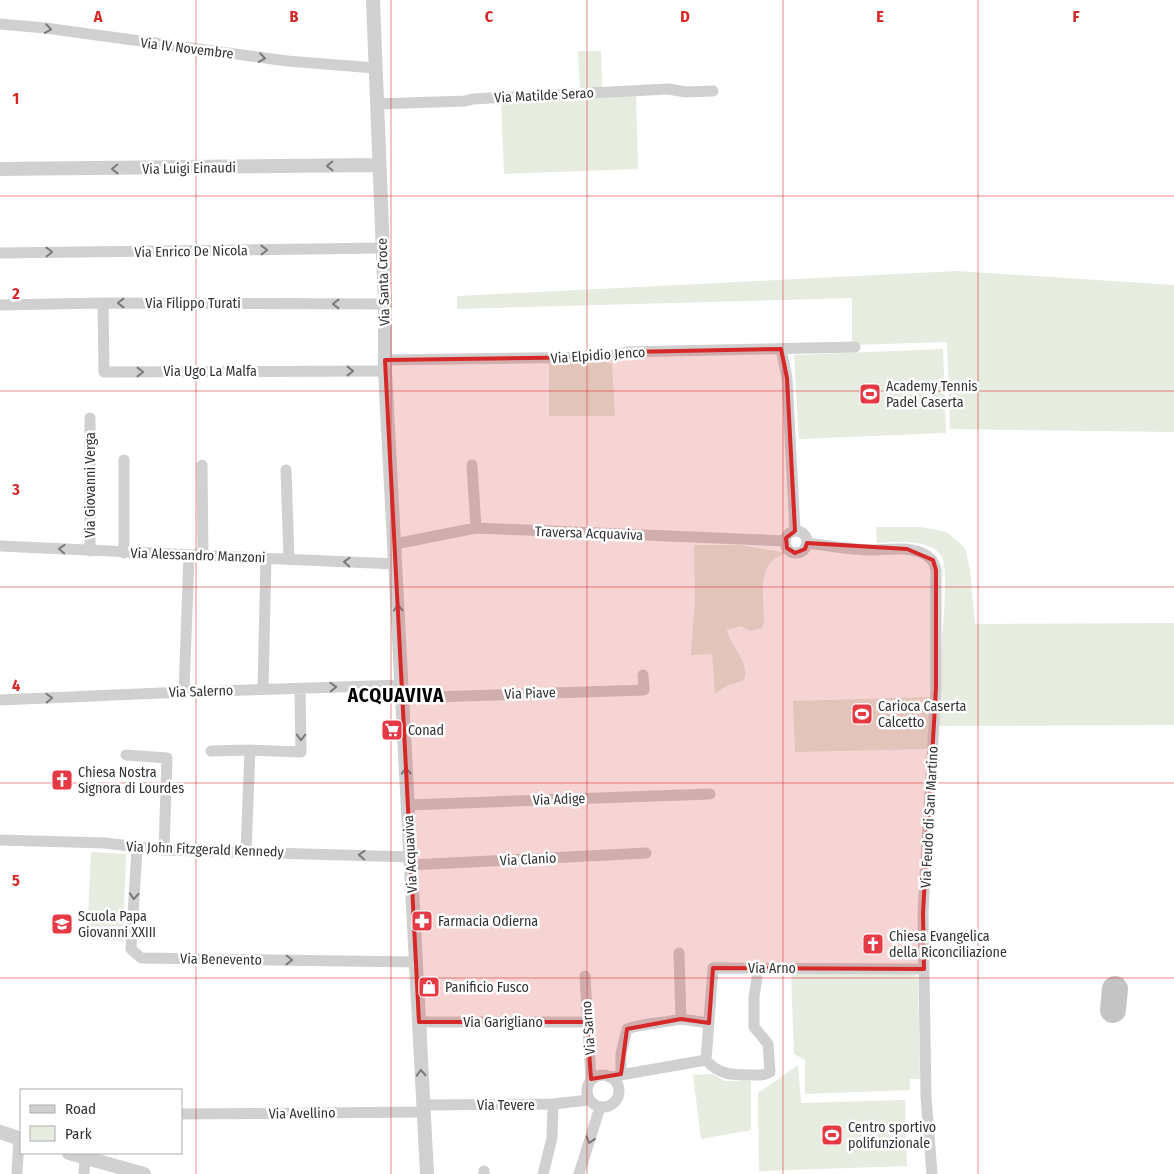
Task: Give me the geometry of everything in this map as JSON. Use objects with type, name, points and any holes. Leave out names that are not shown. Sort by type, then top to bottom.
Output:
[{"type":"street","name":"Via Santa Croce","points":[[373,0],[378,165],[385,304],[385,366],[396,564]]},
{"type":"street","name":"Via IV Novembre","points":[[0,24],[45,28],[287,62],[375,68]]},
{"type":"street","name":"Via Matilde Serao","points":[[376,104],[668,89],[686,92],[713,91]]},
{"type":"street","name":"Via Luigi Einaudi","points":[[0,169],[378,165]]},
{"type":"street","points":[[0,169],[0,176]]},
{"type":"street","name":"Via Enrico De Nicola","points":[[0,253],[382,248]]},
{"type":"street","name":"Via Filippo Turati","points":[[0,305],[103,303],[385,304]]},
{"type":"street","name":"Via Ugo La Malfa","points":[[103,303],[104,372],[385,366]]},
{"type":"street","name":"Via Elpidio Jenco","points":[[385,366],[605,357],[627,352],[854,347]]},
{"type":"street","points":[[782,349],[787,378],[795,531]]},
{"type":"street","name":"Via Giovanni Verga","points":[[90,418],[90,551]]},
{"type":"street","points":[[124,460],[124,553]]},
{"type":"street","points":[[202,465],[203,556]]},
{"type":"street","points":[[472,465],[476,528]]},
{"type":"street","points":[[286,470],[289,559]]},
{"type":"street","name":"Traversa Acquaviva","points":[[395,544],[476,528],[785,541]]},
{"type":"street","points":[[795,531],[804,534],[807,543],[804,549],[795,553],[789,550],[785,541],[787,535],[795,531]]},
{"type":"street","name":"Via Feudo di San Martino","points":[[807,543],[838,548],[871,550],[907,549],[923,553],[933,560],[936,570],[936,688],[923,913],[926,1097],[932,1174]]},
{"type":"street","name":"Via Alessandro Manzoni","points":[[0,546],[396,564]]},
{"type":"street","points":[[184,692],[189,556]]},
{"type":"street","points":[[263,689],[266,558]]},
{"type":"street","name":"Via Acquaviva","points":[[396,564],[427,1174]]},
{"type":"street","name":"Via Piave","points":[[402,691],[644,690],[643,675]]},
{"type":"street","name":"Via Salerno","points":[[0,700],[263,689],[402,691]]},
{"type":"street","points":[[211,751],[301,752],[300,689]]},
{"type":"street","points":[[246,851],[250,750]]},
{"type":"street","points":[[126,755],[167,758],[164,850]]},
{"type":"street","name":"Via Adige","points":[[408,805],[710,794]]},
{"type":"street","name":"Via John Fitzgerald Kennedy","points":[[0,840],[105,843],[164,850],[246,851],[411,861]]},
{"type":"street","name":"Via Benevento","points":[[137,848],[131,949],[140,958],[416,962]]},
{"type":"street","name":"Via Clanio","points":[[411,861],[646,853]]},
{"type":"street","points":[[679,953],[681,1019]]},
{"type":"street","name":"Via Arno","points":[[757,978],[754,997],[754,1028],[768,1044],[770,1072],[765,1075],[730,1075],[712,1067],[706,1060],[713,968],[924,968]]},
{"type":"street","name":"Via Sarno","points":[[585,976],[592,1079]]},
{"type":"street","points":[[622,1074],[621,1054],[627,1030],[638,1025],[658,1024],[681,1019],[709,1023]]},
{"type":"street","name":"Via Garigliano","points":[[419,1022],[587,1022]]},
{"type":"street","points":[[610,1076],[617,1084],[618,1093],[614,1102],[600,1106],[589,1100],[587,1087],[592,1079],[600,1075],[610,1076],[706,1060]]},
{"type":"street","name":"Via Tevere","points":[[423,1108],[553,1104],[589,1100]]},
{"type":"street","points":[[543,1174],[552,1138],[553,1104]]},
{"type":"street","points":[[579,1174],[600,1106]]},
{"type":"street","name":"Via Avellino","points":[[182,1114],[423,1108]]},
{"type":"street","points":[[0,1132],[20,1138],[17,1174]]},
{"type":"street","points":[[72,1154],[144,1174]]},
{"type":"street","points":[[84,1174],[86,1158]]},
{"type":"highlighted area","points":[[781,349],[787,378],[795,531],[786,538],[787,548],[795,553],[805,549],[807,543],[907,549],[933,560],[936,570],[936,688],[923,913],[924,969],[713,968],[709,1023],[681,1019],[627,1029],[621,1074],[591,1079],[587,1022],[419,1022],[385,360],[605,357],[627,352]]},
{"type":"green space","points":[[578,51],[601,51],[602,89],[580,90]]},
{"type":"green space","points":[[636,94],[638,169],[504,174],[501,100]]},
{"type":"green space","points":[[957,271],[1174,285],[1174,432],[950,429],[947,342],[852,345],[852,298],[457,309],[457,296]]},
{"type":"green space","name":"Academy Tennis Padel Caserta","points":[[943,349],[946,433],[799,439],[794,355]]},
{"type":"green space","points":[[549,363],[612,363],[615,416],[549,416]]},
{"type":"green space","points":[[876,527],[921,527],[947,532],[965,548],[970,569],[975,624],[1174,623],[1174,725],[938,726],[945,588],[942,557],[937,551],[922,544],[912,542],[877,543]]},
{"type":"green space","points":[[694,545],[739,545],[788,553],[777,557],[770,563],[766,571],[763,591],[764,622],[762,628],[750,631],[741,626],[727,630],[742,661],[745,673],[744,680],[715,693],[712,654],[691,655],[695,600]]},
{"type":"green space","name":"Carioca Caserta Calcetto","points":[[930,697],[928,749],[795,752],[793,701]]},
{"type":"green space","points":[[91,852],[126,854],[123,941],[87,939]]},
{"type":"green space","points":[[791,974],[914,974],[918,978],[920,1079],[910,1079],[910,1090],[805,1094],[805,1060],[794,1054]]},
{"type":"green space","name":"Centro sportivo polifunzionale","points":[[798,1065],[801,1103],[905,1100],[907,1166],[759,1171],[758,1093]]},
{"type":"green space","points":[[712,1074],[725,1081],[751,1081],[751,1130],[701,1139],[693,1075]]},
{"type":"taxiway","points":[[1113,1010],[1115,989]]},
{"type":"place","name":"Academy Tennis Padel Caserta","points":[[870,394]]},
{"type":"place","name":"Carioca Caserta Calcetto","points":[[862,714]]},
{"type":"place","name":"Conad","points":[[392,730]]},
{"type":"place","name":"Chiesa Nostra Signora di Lourdes","points":[[62,780]]},
{"type":"place","name":"Farmacia Odierna","points":[[422,921]]},
{"type":"place","name":"Scuola Papa Giovanni XXIII","points":[[62,924]]},
{"type":"place","name":"Chiesa Evangelica della Riconciliazione","points":[[873,944]]},
{"type":"place","name":"Panificio Fusco","points":[[429,987]]},
{"type":"place","name":"Centro sportivo polifunzionale","points":[[832,1135]]},
{"type":"district","name":"ACQUAVIVA","points":[[396,695]]}]
